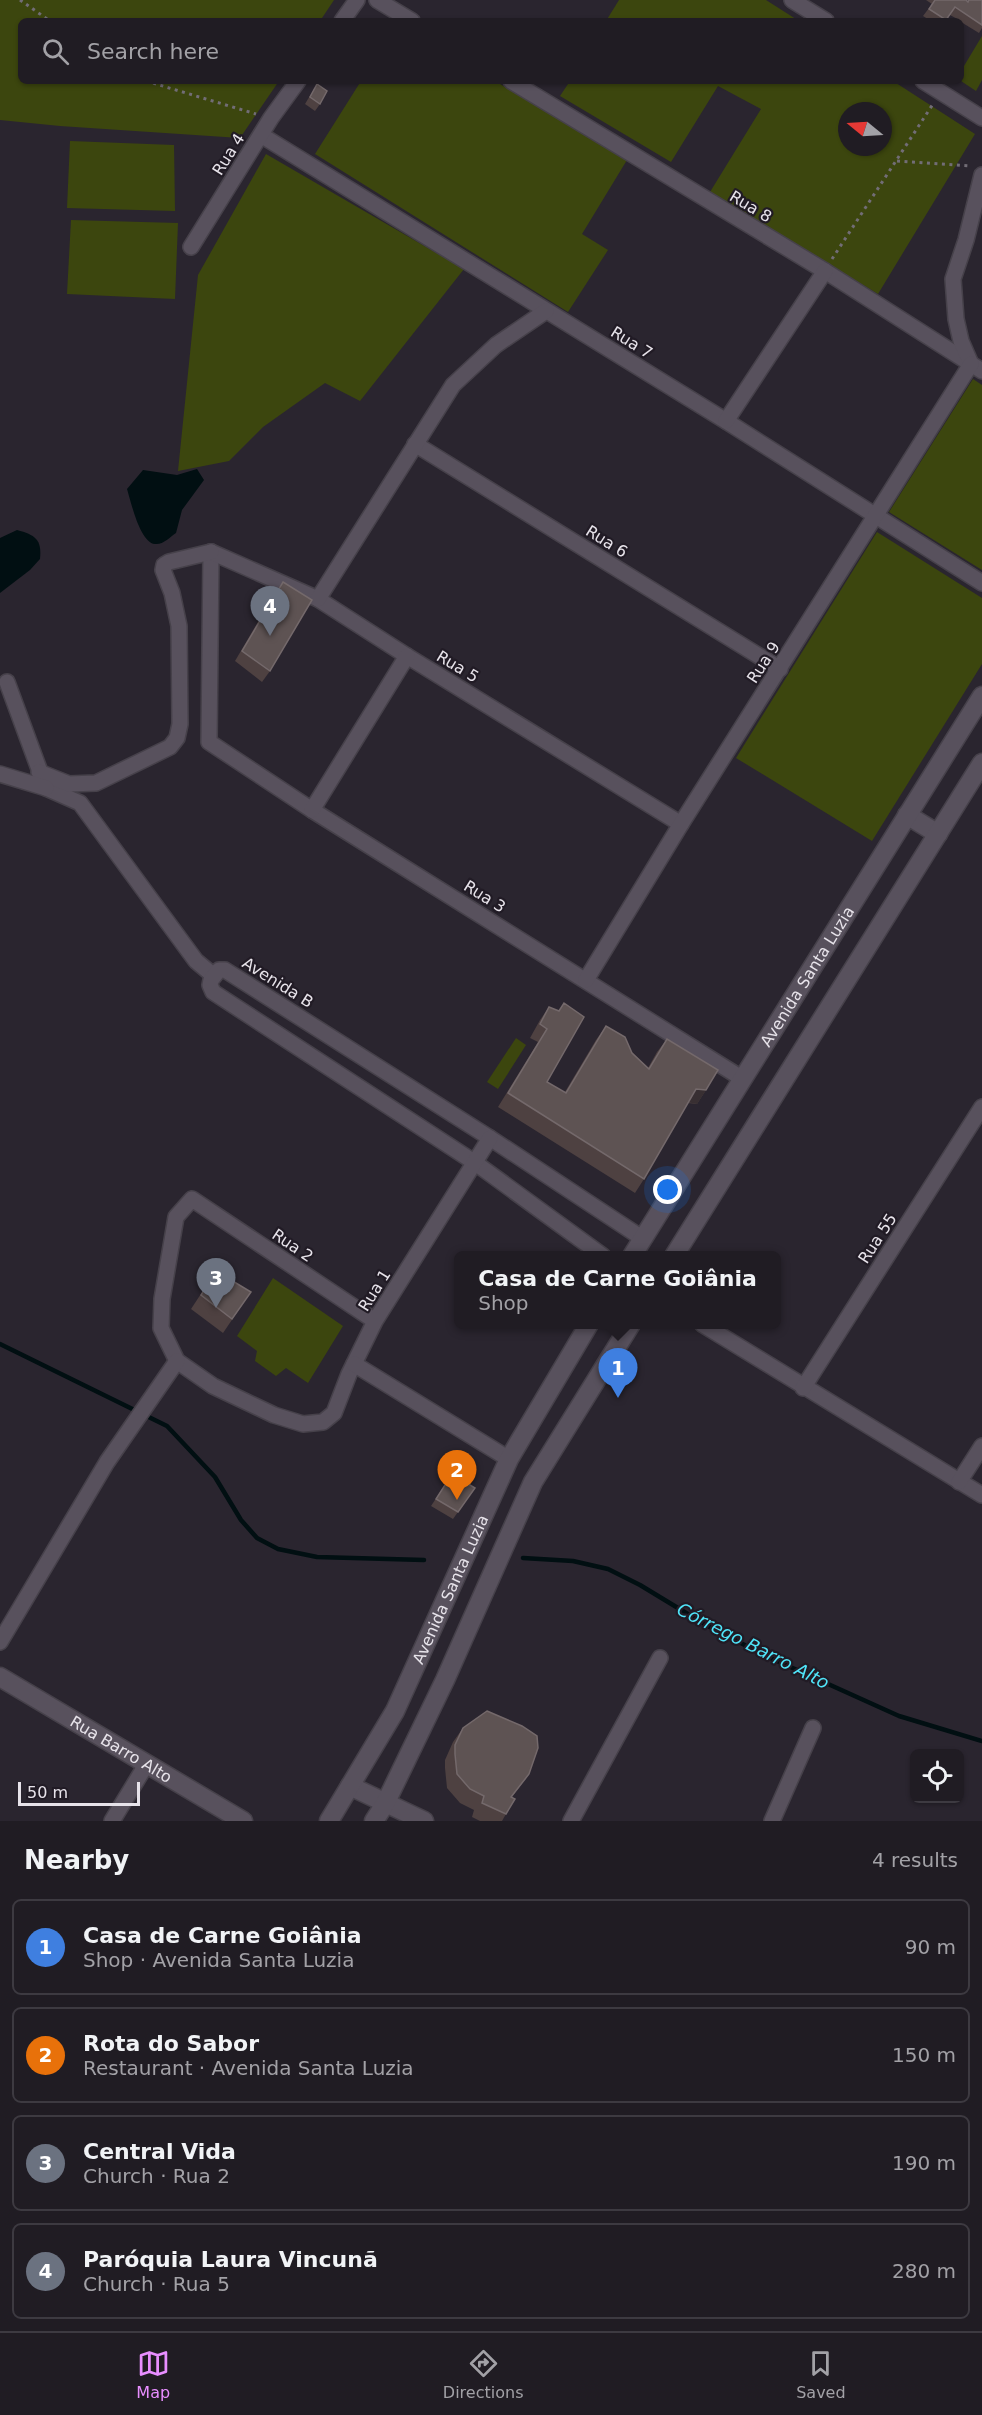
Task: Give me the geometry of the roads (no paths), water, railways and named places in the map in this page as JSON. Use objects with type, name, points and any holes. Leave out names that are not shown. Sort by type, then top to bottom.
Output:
[{"type":"street","points":[[344,18],[357,0]]},
{"type":"street","points":[[377,0],[407,18]]},
{"type":"street","points":[[792,0],[821,18]]},
{"type":"street","name":"Rua 4","points":[[191,247],[271,118],[296,84]]},
{"type":"street","name":"Rua 8","points":[[516,84],[825,271],[977,367]]},
{"type":"street","points":[[928,84],[982,118]]},
{"type":"street","name":"Rua 7","points":[[261,135],[726,421],[982,583]]},
{"type":"street","points":[[977,170],[966,240],[953,279],[956,319],[961,341],[977,367]]},
{"type":"street","points":[[726,421],[825,271]]},
{"type":"street","points":[[318,599],[453,385],[496,345],[546,311]]},
{"type":"street","name":"Rua 9","points":[[586,980],[681,824],[876,517],[977,367]]},
{"type":"street","name":"Rua 6","points":[[415,444],[780,669]]},
{"type":"street","points":[[39,772],[69,784],[96,783],[170,747],[177,738],[180,724],[179,626],[172,593],[163,570],[164,565],[211,552]]},
{"type":"street","name":"Rua 5","points":[[211,552],[318,599],[681,824]]},
{"type":"street","name":"Rua 3","points":[[211,552],[209,742],[312,810],[743,1079]]},
{"type":"street","points":[[312,810],[407,656]]},
{"type":"street","points":[[7,682],[45,788]]},
{"type":"street","name":"Avenida Santa Luzia","points":[[635,1251],[982,696]]},
{"type":"street","points":[[677,1251],[982,763]]},
{"type":"street","points":[[0,774],[45,788],[80,803],[196,961],[214,975],[210,985],[213,992],[474,1162],[596,1251]]},
{"type":"street","points":[[907,816],[938,834]]},
{"type":"street","name":"Avenida B","points":[[214,975],[219,970],[225,970],[490,1138],[642,1238]]},
{"type":"street","name":"Rua 55","points":[[803,1388],[982,1107]]},
{"type":"street","name":"Rua 1","points":[[177,1361],[213,1386],[240,1401],[303,1424],[323,1422],[334,1413],[375,1321],[490,1138]]},
{"type":"street","name":"Rua 2","points":[[177,1361],[161,1328],[162,1299],[176,1217],[192,1199],[375,1321]]},
{"type":"street","name":"Avenida Santa Luzia","points":[[329,1821],[395,1711],[509,1459],[586,1329]]},
{"type":"street","name":"Avenida Santa Luzia","points":[[374,1821],[385,1804],[444,1680],[533,1482],[628,1329]]},
{"type":"street","points":[[710,1329],[982,1496]]},
{"type":"street","points":[[0,1642],[107,1462],[177,1361]]},
{"type":"street","points":[[354,1364],[509,1459]]},
{"type":"street","points":[[959,1482],[982,1446]]},
{"type":"street","points":[[571,1821],[660,1659]]},
{"type":"street","name":"Rua Barro Alto","points":[[0,1677],[243,1821]]},
{"type":"street","points":[[772,1821],[813,1728]]},
{"type":"street","points":[[112,1821],[146,1765]]},
{"type":"street","points":[[350,1786],[424,1821]]},
{"type":"waterway","name":"Córrego Barro Alto","points":[[0,1344],[167,1426],[215,1477],[241,1520],[257,1538],[278,1549],[317,1557],[424,1560]]},
{"type":"waterway","name":"Córrego Barro Alto","points":[[523,1558],[573,1561],[608,1569],[766,1656],[899,1716],[982,1741]]},
{"type":"place","name":"Paróquia Laura Vincunã","points":[[270,636]]},
{"type":"place","name":"Central Vida","points":[[216,1308]]},
{"type":"place","name":"Casa de Carne Goiânia","points":[[618,1398]]},
{"type":"place","name":"Rota do Sabor","points":[[457,1500]]}]
